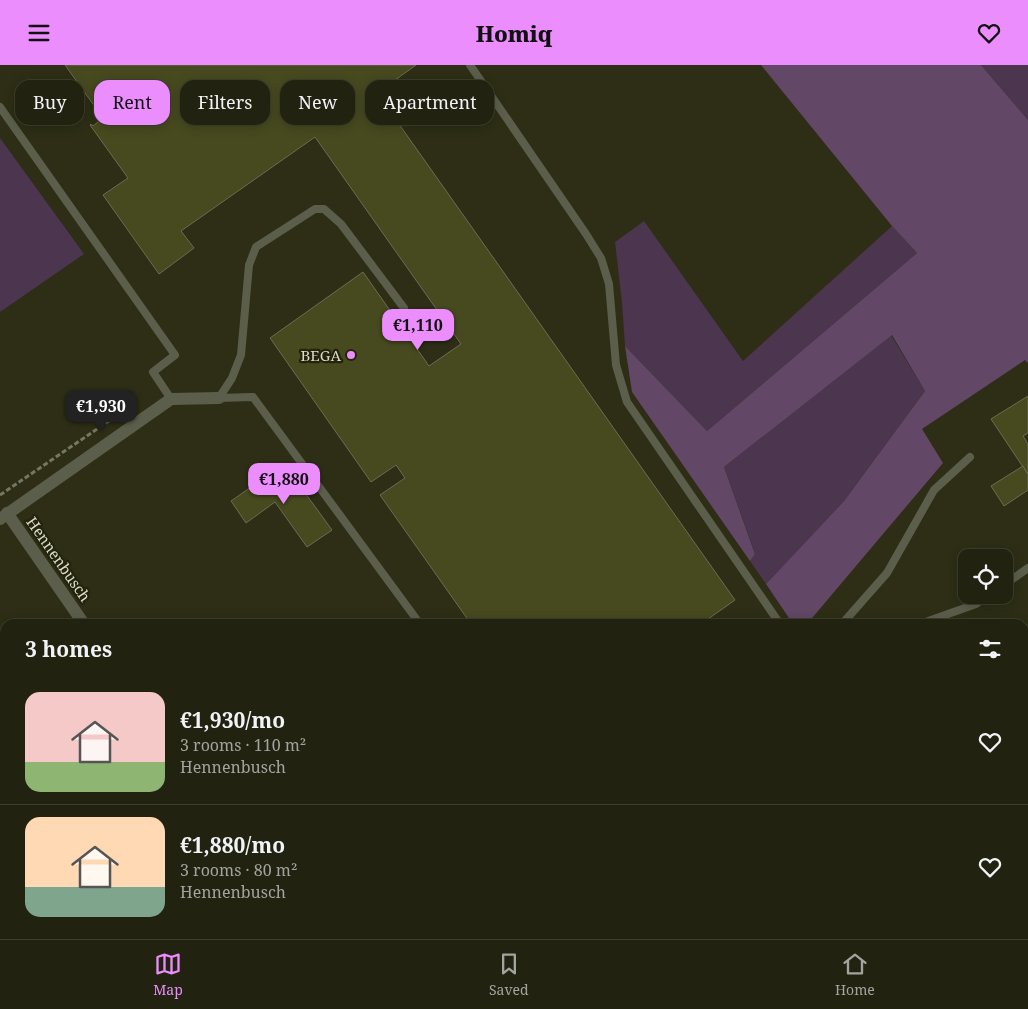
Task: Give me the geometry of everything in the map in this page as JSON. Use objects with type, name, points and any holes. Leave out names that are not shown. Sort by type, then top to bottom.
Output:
[{"type":"street","points":[[172,399],[219,398]]},
{"type":"street","name":"Hennenbusch","points":[[80,619],[4,516],[172,399]]},
{"type":"lane","points":[[470,65],[586,234],[600,258],[609,283],[616,365],[627,402],[777,619]]},
{"type":"lane","points":[[0,107],[175,355],[153,372],[172,399]]},
{"type":"lane","points":[[219,398],[232,378],[241,355],[249,265],[256,247],[315,209],[324,209],[341,224],[404,308]]},
{"type":"lane","points":[[219,398],[253,397],[416,619]]},
{"type":"lane","points":[[846,619],[887,573],[934,490],[970,457]]},
{"type":"lane","points":[[1013,579],[1028,568]]},
{"type":"lane","points":[[934,619],[976,604]]},
{"type":"path","points":[[0,495],[130,407]]},
{"type":"shaded area","points":[[761,65],[981,65],[1028,120],[1028,363],[1025,360],[922,429],[943,463],[811,619],[790,619],[766,584],[844,501],[925,391],[892,335],[724,467],[755,554],[750,561],[632,392],[625,346],[707,431],[917,253],[892,226]]},
{"type":"shaded area","points":[[981,65],[1028,65],[1028,120]]},
{"type":"shaded area","points":[[0,138],[84,254],[0,312]]},
{"type":"shaded area","points":[[644,221],[743,361],[892,226],[917,253],[707,431],[625,346],[615,242]]},
{"type":"shaded area","points":[[891,335],[925,391],[844,501],[766,584],[750,561],[755,553],[724,467]]},
{"type":"building","name":"BEGA","points":[[65,65],[416,65],[395,80],[365,80],[365,125],[400,125],[735,600],[708,619],[467,619],[380,495],[405,478],[396,465],[371,482],[270,338],[363,272],[429,366],[461,344],[315,137],[181,231],[194,248],[159,274],[103,195],[128,178],[90,125],[170,125],[170,80],[94,80],[94,105],[84,92],[84,80],[76,80]]},
{"type":"building","points":[[1028,396],[1028,433],[1023,436],[1028,444],[1027,473],[991,419]]},
{"type":"building","points":[[284,464],[332,530],[307,547],[275,502],[246,523],[231,501]]},
{"type":"building","points":[[1023,466],[1028,473],[1028,490],[1004,506],[991,486]]},
{"type":"place","name":"BEGA","points":[[351,355]]}]
